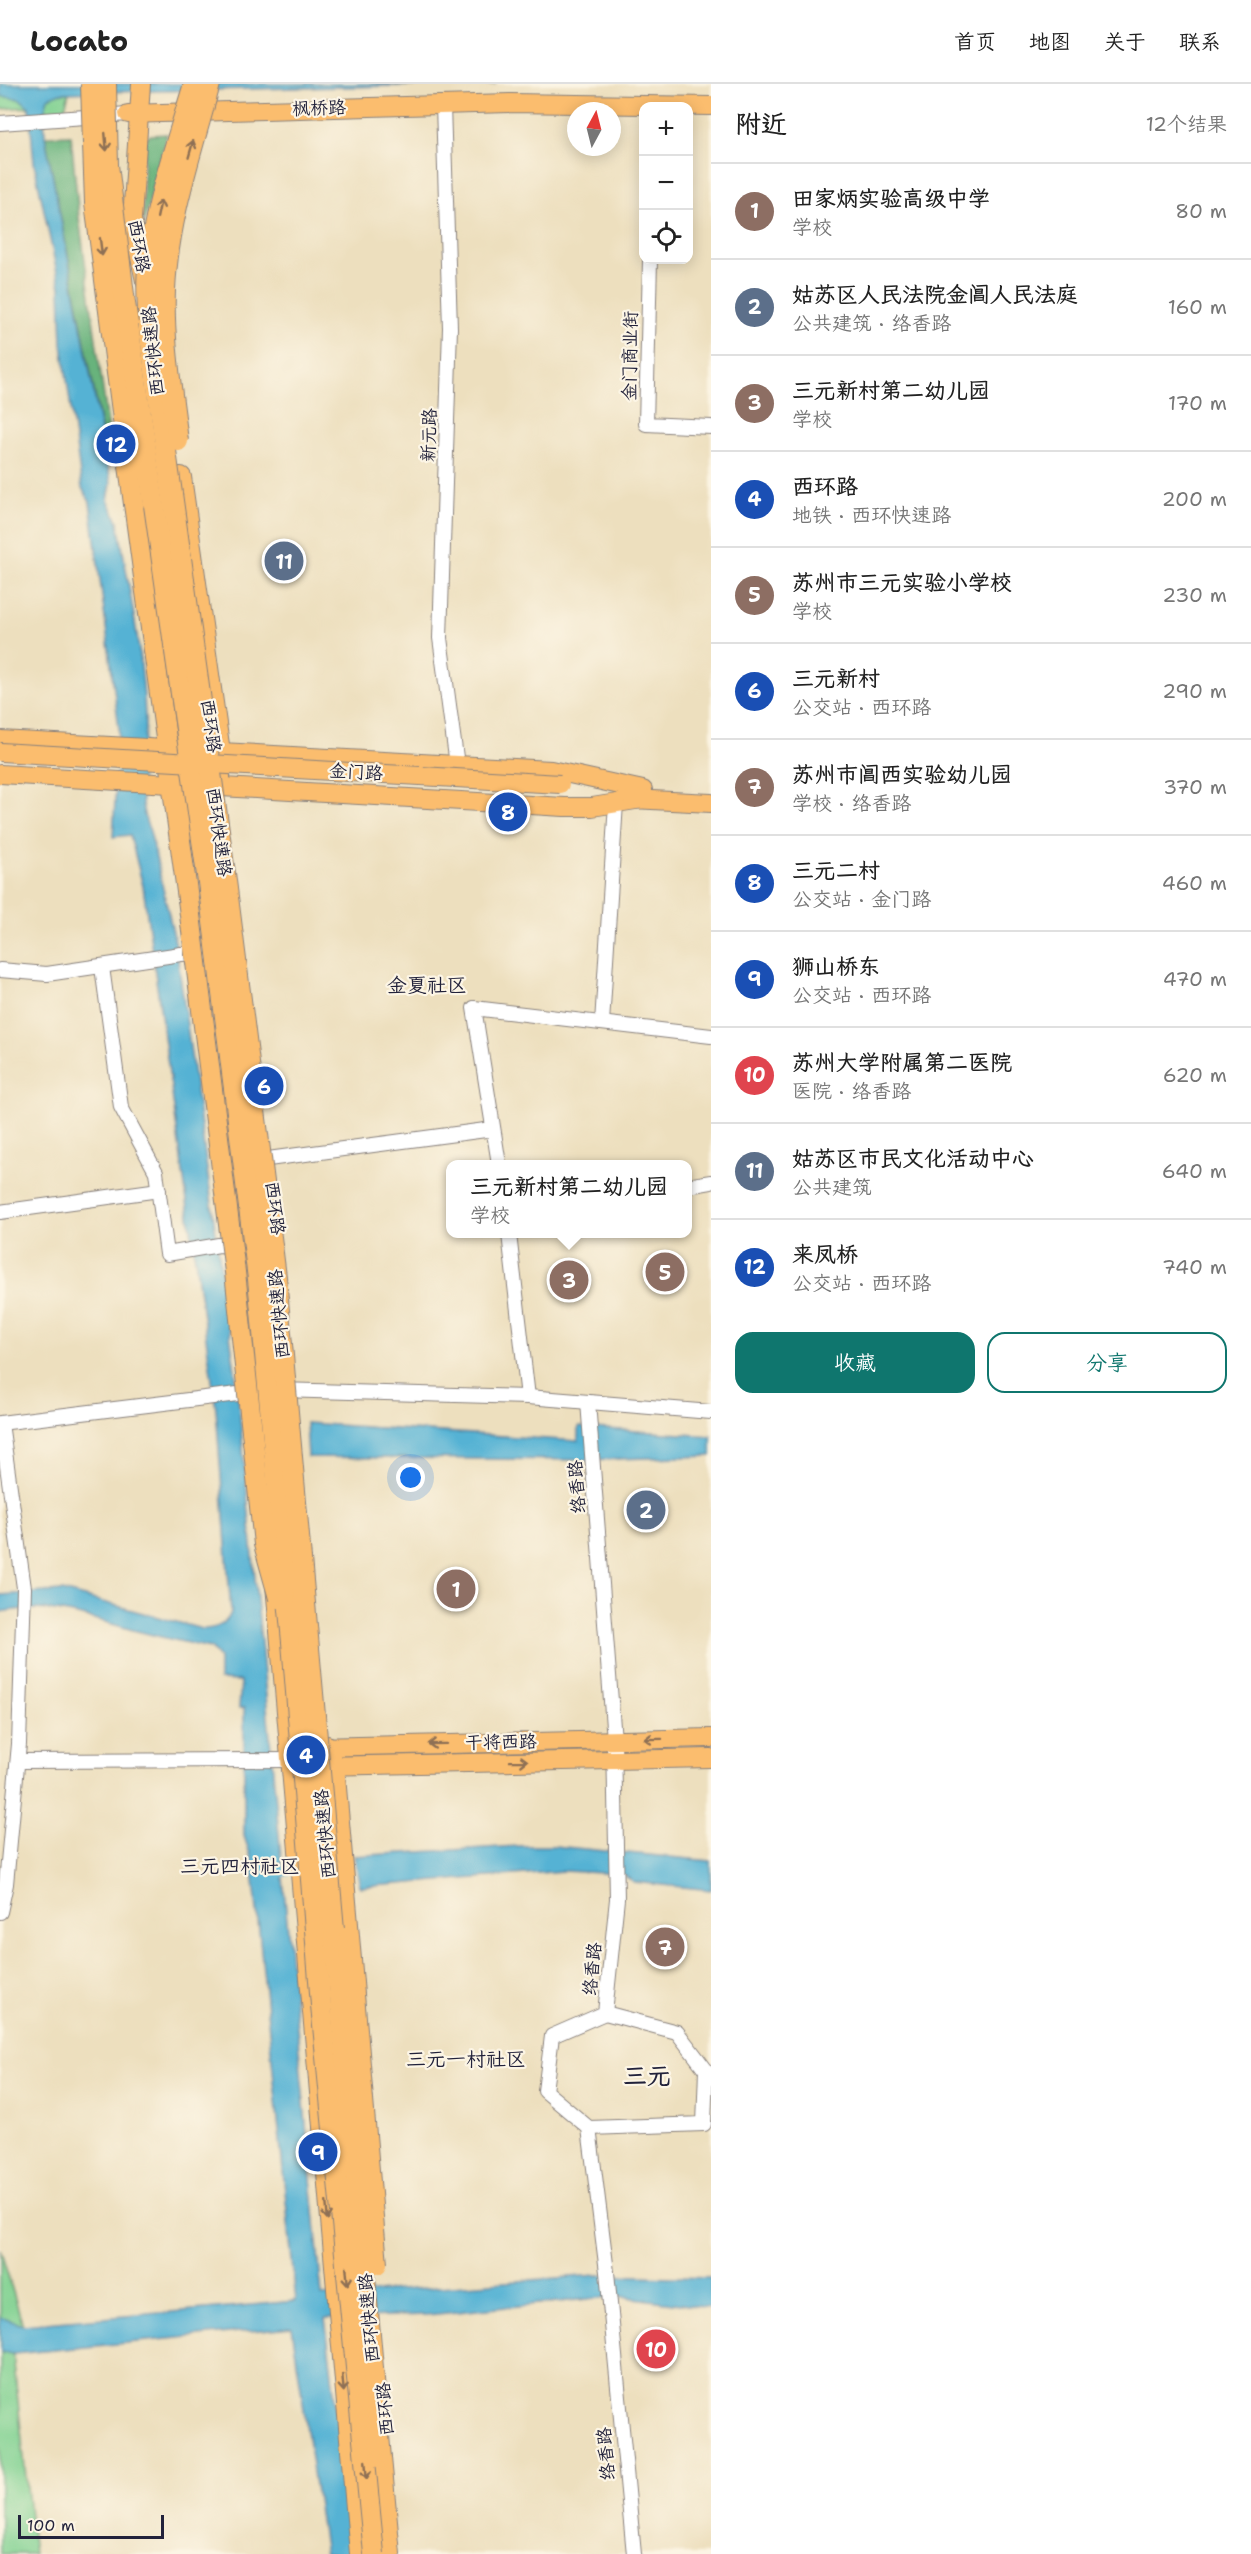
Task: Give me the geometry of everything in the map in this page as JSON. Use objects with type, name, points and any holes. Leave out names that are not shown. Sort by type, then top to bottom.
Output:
[{"type":"highway","points":[[91,84],[95,203],[164,749],[177,785],[188,899],[234,1261],[264,1544],[292,1642]]},
{"type":"highway","name":"西环快速路","points":[[106,84],[108,165],[124,292],[207,882],[258,1279],[292,1642],[322,2017],[374,2554]]},
{"type":"highway","name":"西环快速路","points":[[194,84],[160,201],[148,270],[148,329],[225,873],[276,1277],[390,2554]]},
{"type":"highway","points":[[210,84],[178,200],[166,279],[166,326],[181,477],[220,787]]},
{"type":"highway","points":[[322,1758],[349,1936],[387,2374],[381,2458]]},
{"type":"main road","name":"西环路","points":[[135,89],[121,227],[120,333],[164,749]]},
{"type":"main road","name":"枫桥路","points":[[133,114],[443,105],[639,106]]},
{"type":"main road","name":"枫桥路","points":[[693,106],[711,106]]},
{"type":"main road","name":"西环路","points":[[133,114],[132,225],[158,330],[217,752]]},
{"type":"main road","points":[[0,740],[565,772],[643,795]]},
{"type":"main road","name":"金门路","points":[[0,752],[643,795],[711,803]]},
{"type":"main road","name":"金门路","points":[[0,763],[559,789]]},
{"type":"main road","points":[[0,774],[564,807],[616,803],[643,795]]},
{"type":"main road","name":"西环路","points":[[177,785],[204,954],[242,1247],[249,1392],[271,1540],[287,1759],[359,2554]]},
{"type":"main road","name":"西环路","points":[[220,787],[279,1244],[294,1389],[322,1758],[339,1885],[399,2554]]},
{"type":"main road","name":"金门路","points":[[643,795],[711,794]]},
{"type":"main road","points":[[271,1540],[298,1592],[322,1758]]},
{"type":"main road","points":[[710,1738],[711,1758]]},
{"type":"main road","name":"干将西路","points":[[287,1759],[614,1740],[710,1738]]},
{"type":"main road","name":"干将西路","points":[[322,1758],[614,1760],[711,1758]]},
{"type":"street","name":"新元路","points":[[443,105],[450,328],[440,638],[457,765]]},
{"type":"street","name":"枫桥路","points":[[0,123],[133,114]]},
{"type":"street","name":"金门商业街","points":[[650,264],[646,424],[711,427]]},
{"type":"street","points":[[602,1023],[616,803]]},
{"type":"street","points":[[0,970],[47,974],[147,958],[241,950]]},
{"type":"street","points":[[102,967],[121,1107],[156,1172],[167,1254],[219,1245],[242,1247],[279,1244]]},
{"type":"street","points":[[498,1160],[474,1008],[711,1036]]},
{"type":"street","points":[[268,1160],[493,1130]]},
{"type":"street","points":[[692,1185],[711,1182]]},
{"type":"street","points":[[0,1212],[159,1190]]},
{"type":"street","points":[[510,1238],[528,1397]]},
{"type":"street","points":[[0,1912],[6,1884],[18,1761],[21,1615],[24,1588],[0,1423],[249,1392],[294,1389],[528,1397],[711,1412]]},
{"type":"street","name":"络香路","points":[[588,1402],[614,1740],[617,1876],[605,2013],[552,2036],[545,2091],[589,2128],[607,2272],[634,2554]]},
{"type":"street","points":[[18,1761],[287,1759]]},
{"type":"street","points":[[589,2128],[704,2124],[706,2070],[677,2032],[605,2013]]},
{"type":"green space","points":[[69,93],[65,108],[56,111],[23,107],[0,109],[0,96]]},
{"type":"green space","points":[[167,134],[142,230],[145,139],[151,135]]},
{"type":"green space","points":[[71,135],[79,218],[112,454],[107,457],[45,136]]},
{"type":"green space","points":[[0,2249],[23,2325],[13,2354],[34,2554],[0,2554]]},
{"type":"water","points":[[0,84],[496,84],[60,93],[48,98],[44,112],[45,136],[111,483],[108,500],[118,521],[134,619],[144,693],[142,804],[176,946],[237,1385],[322,2296],[597,2275],[711,2278],[711,2308],[618,2296],[427,2315],[325,2318],[354,2554],[325,2554],[292,2327],[13,2354],[0,2352],[0,2317],[23,2325],[296,2301],[252,1860],[244,1836],[244,1708],[239,1708],[241,1681],[219,1680],[219,1658],[211,1648],[64,1612],[32,1609],[0,1612],[0,1595],[62,1591],[202,1629],[219,1625],[231,1612],[216,1409],[143,886],[130,835],[113,837],[119,728],[90,502],[82,488],[62,344],[60,287],[34,163],[29,107],[20,99],[0,96]]},
{"type":"water","points":[[306,1423],[578,1441],[578,1427],[711,1436],[711,1456],[583,1460],[308,1457]]},
{"type":"water","points":[[554,1846],[711,1861],[711,1890],[634,1882],[622,1874],[564,1871],[360,1887],[354,1856]]},
{"type":"waterway","points":[[282,1872],[286,1871]]},
{"type":"place","name":"来凤桥","points":[[116,444]]},
{"type":"place","name":"姑苏区市民文化活动中心","points":[[284,561]]},
{"type":"place","name":"三元二村","points":[[508,812]]},
{"type":"place","name":"三元新村","points":[[264,1086]]},
{"type":"place","name":"苏州市三元实验小学校","points":[[665,1272]]},
{"type":"place","name":"三元新村第二幼儿园","points":[[569,1280]]},
{"type":"place","name":"姑苏区人民法院金阊人民法庭","points":[[646,1510]]},
{"type":"place","name":"田家炳实验高级中学","points":[[456,1589]]},
{"type":"place","name":"西环路","points":[[306,1755]]},
{"type":"place","name":"苏州市阊西实验幼儿园","points":[[665,1947]]},
{"type":"place","name":"狮山桥东","points":[[318,2152]]},
{"type":"place","name":"苏州大学附属第二医院","points":[[656,2349]]},
{"type":"district","name":"金夏社区","points":[[427,985]]},
{"type":"district","name":"三元四村社区","points":[[240,1866]]},
{"type":"district","name":"三元一村社区","points":[[466,2059]]},
{"type":"district","name":"三元","points":[[647,2076]]}]
